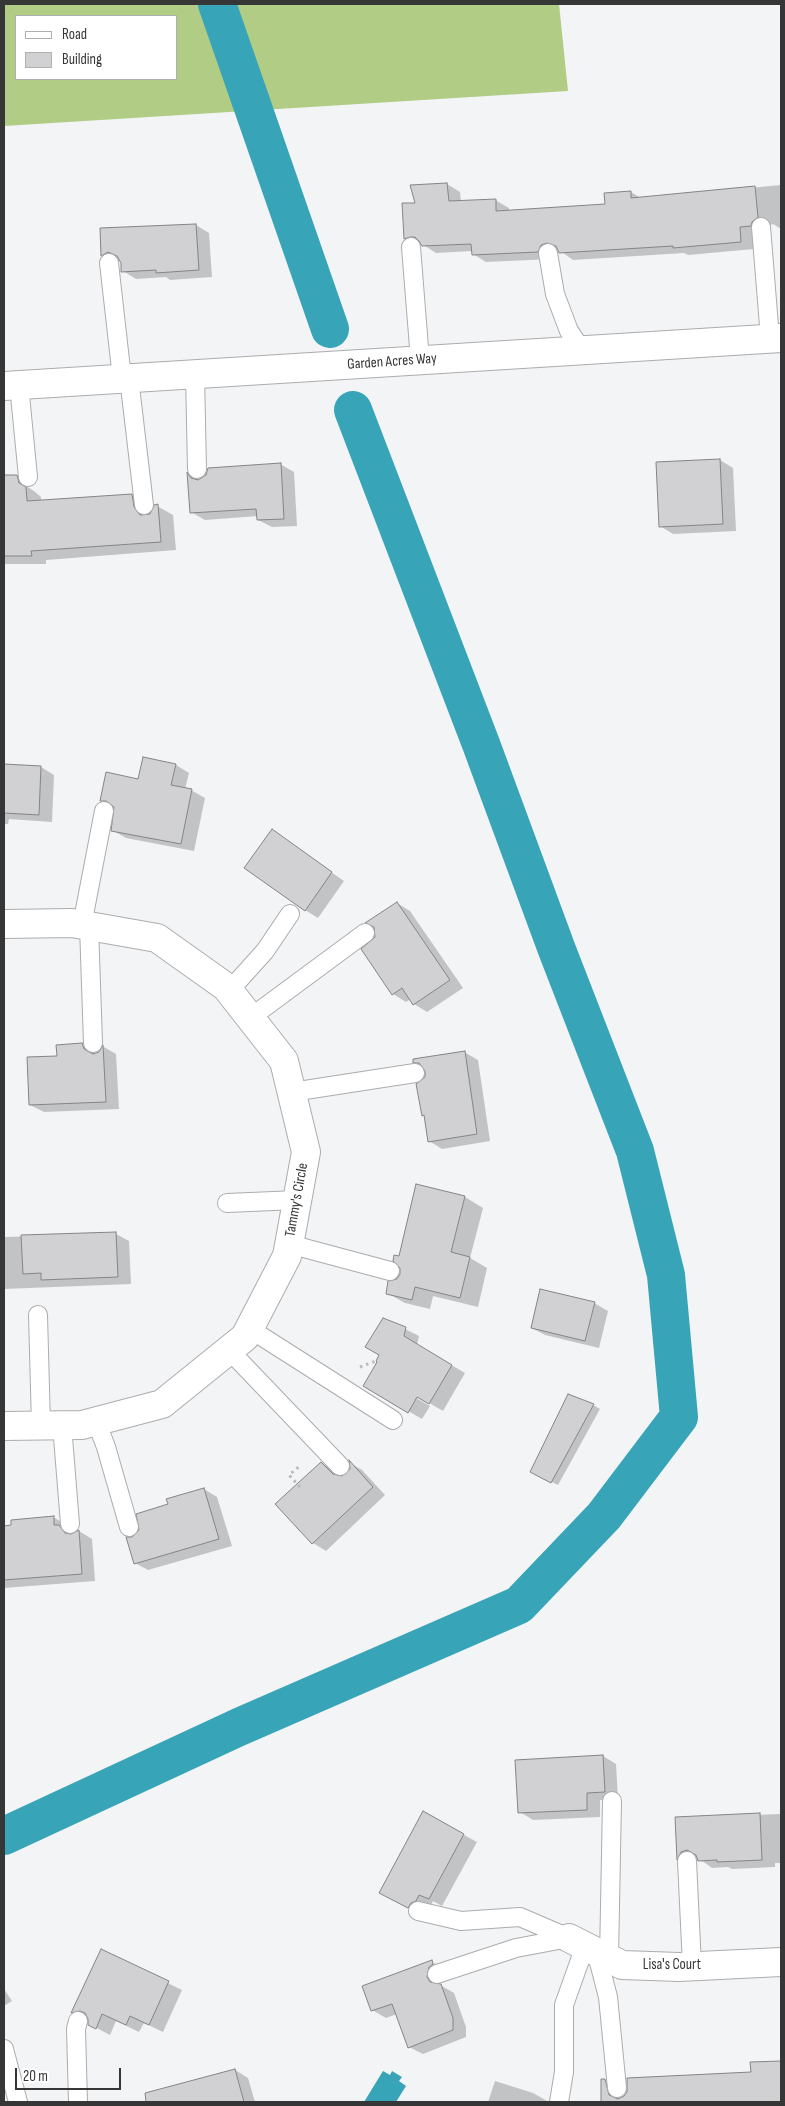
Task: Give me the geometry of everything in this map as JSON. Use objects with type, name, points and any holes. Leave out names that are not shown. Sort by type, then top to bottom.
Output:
[{"type":"street","name":"Garden Acres Way","points":[[11,385],[776,338]]},
{"type":"street","name":"Tammy's Circle","points":[[4,924],[72,923],[157,938],[229,991],[284,1061],[306,1152],[287,1256],[245,1337],[162,1404],[82,1425],[4,1426]]},
{"type":"street","name":"Lisa's Court","points":[[590,1948],[622,1965],[692,1966],[781,1962]]},
{"type":"lane","points":[[761,228],[776,338]]},
{"type":"lane","points":[[411,246],[420,360]]},
{"type":"lane","points":[[548,253],[555,294],[569,331],[582,350]]},
{"type":"lane","points":[[109,263],[144,505]]},
{"type":"lane","points":[[195,374],[197,469]]},
{"type":"lane","points":[[11,385],[28,477]]},
{"type":"lane","points":[[93,1043],[86,926],[104,811]]},
{"type":"lane","points":[[229,991],[266,951],[290,914]]},
{"type":"lane","points":[[250,1018],[365,933]]},
{"type":"lane","points":[[292,1092],[415,1073]]},
{"type":"lane","points":[[227,1203],[297,1200]]},
{"type":"lane","points":[[289,1244],[390,1271]]},
{"type":"lane","points":[[38,1315],[52,1425],[70,1524]]},
{"type":"lane","points":[[250,1329],[393,1420]]},
{"type":"lane","points":[[229,1350],[340,1466]]},
{"type":"lane","points":[[96,1422],[106,1447],[129,1527]]},
{"type":"lane","points":[[559,2102],[564,2072],[564,2005],[590,1948],[612,1801]]},
{"type":"lane","points":[[687,1861],[692,1966]]},
{"type":"lane","points":[[418,1911],[461,1920],[520,1917],[590,1948],[608,1997],[617,2088]]},
{"type":"lane","points":[[437,1974],[516,1948],[590,1948]]},
{"type":"lane","points":[[78,2020],[76,2029],[78,2102]]},
{"type":"lane","points":[[4,2049],[18,2102]]},
{"type":"green space","points":[[4,4],[559,4],[568,91],[4,126]]},
{"type":"water","points":[[383,2071],[390,2075],[392,2071],[402,2077],[399,2081],[406,2086],[396,2102],[364,2102]]},
{"type":"building","points":[[447,183],[449,201],[496,199],[496,211],[605,204],[604,193],[631,191],[631,198],[755,186],[758,217],[752,222],[751,226],[740,227],[741,242],[673,248],[673,246],[559,253],[556,246],[547,243],[541,245],[538,252],[472,255],[471,244],[422,246],[415,237],[404,239],[402,203],[415,203],[410,185]]},
{"type":"building","points":[[196,224],[199,270],[156,273],[156,270],[121,272],[121,263],[117,256],[108,252],[101,256],[100,228]]},
{"type":"building","points":[[720,459],[723,524],[659,527],[656,462]]},
{"type":"building","points":[[281,463],[284,519],[257,520],[256,509],[190,513],[187,472],[191,478],[198,480],[206,475],[208,468]]},
{"type":"building","points":[[4,475],[17,475],[19,483],[26,487],[27,501],[132,494],[134,507],[140,515],[150,514],[154,505],[158,504],[161,542],[31,551],[32,556],[4,556]]},
{"type":"building","points":[[143,757],[176,764],[171,785],[192,789],[181,844],[111,831],[114,807],[106,801],[100,801],[106,772],[138,779]]},
{"type":"building","points":[[4,764],[41,766],[39,815],[4,813]]},
{"type":"building","points":[[272,829],[332,872],[305,911],[244,868]]},
{"type":"building","points":[[397,902],[450,980],[413,1005],[402,988],[392,995],[361,949],[375,937],[374,927],[365,923]]},
{"type":"building","points":[[82,1043],[84,1049],[93,1054],[99,1052],[103,1045],[106,1102],[29,1105],[27,1057],[57,1056],[56,1045]]},
{"type":"building","points":[[465,1051],[477,1134],[428,1142],[424,1115],[422,1116],[416,1084],[425,1077],[425,1071],[419,1063],[413,1063],[413,1059]]},
{"type":"building","points":[[416,1184],[465,1196],[451,1252],[470,1257],[460,1298],[415,1287],[412,1300],[386,1294],[388,1281],[397,1279],[400,1274],[400,1268],[393,1261],[394,1255],[399,1256]]},
{"type":"building","points":[[116,1232],[118,1277],[41,1280],[41,1273],[23,1274],[21,1235]]},
{"type":"building","points":[[540,1289],[595,1302],[585,1341],[531,1328]]},
{"type":"building","points":[[383,1318],[406,1327],[404,1336],[452,1365],[429,1404],[417,1397],[408,1413],[363,1386],[379,1355],[365,1347]]},
{"type":"building","points":[[568,1394],[594,1404],[551,1483],[530,1472]]},
{"type":"building","points":[[349,1460],[373,1487],[312,1544],[275,1504],[321,1462],[333,1474],[342,1476],[350,1469]]},
{"type":"building","points":[[204,1488],[219,1539],[134,1564],[126,1537],[132,1537],[139,1530],[136,1514],[168,1504],[166,1499]]},
{"type":"building","points":[[54,1516],[54,1525],[59,1525],[65,1533],[71,1534],[79,1530],[82,1574],[4,1580],[4,1526],[11,1525],[11,1520]]},
{"type":"building","points":[[603,1755],[605,1792],[587,1793],[587,1810],[518,1813],[515,1760]]},
{"type":"building","points":[[423,1811],[464,1834],[429,1899],[419,1895],[416,1901],[411,1903],[408,1908],[379,1893]]},
{"type":"building","points":[[760,1813],[762,1860],[698,1861],[696,1855],[687,1850],[681,1852],[677,1860],[675,1817]]},
{"type":"building","points":[[101,1949],[169,1981],[149,2025],[130,2016],[126,2025],[102,2014],[96,2029],[88,2025],[85,2013],[80,2011],[71,2013]]},
{"type":"building","points":[[432,1960],[433,1964],[429,1967],[427,1977],[430,1982],[441,1984],[453,2018],[453,2030],[408,2048],[392,2004],[371,2011],[362,1986]]},
{"type":"building","points":[[781,2061],[781,2102],[601,2102],[601,2079],[605,2079],[609,2095],[618,2099],[627,2092],[627,2078],[751,2072],[750,2062]]},
{"type":"building","points":[[235,2069],[244,2102],[146,2102],[145,2093]]},
{"type":"waterway","points":[[217,4],[330,329]]},
{"type":"waterway","points":[[4,1836],[239,1727],[519,1605],[604,1516],[679,1417],[666,1275],[635,1151],[353,410]]}]
